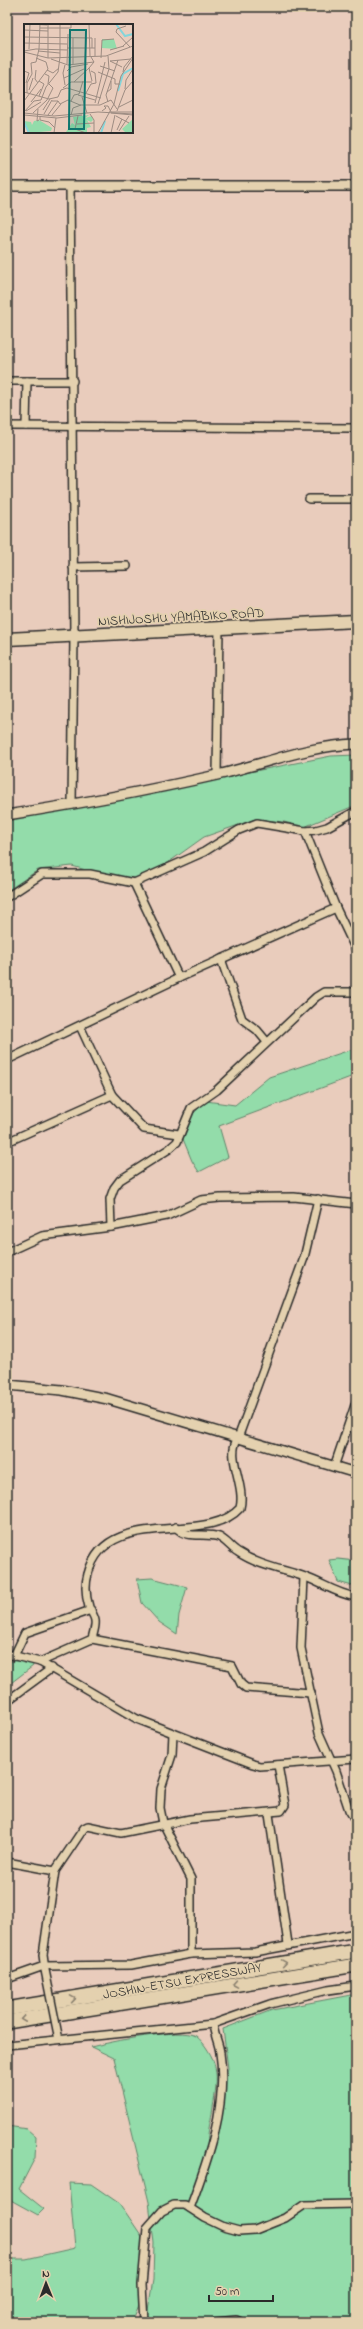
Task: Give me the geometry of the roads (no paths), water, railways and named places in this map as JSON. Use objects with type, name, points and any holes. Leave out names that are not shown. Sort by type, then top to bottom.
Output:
[{"type":"highway","name":"NISHIJOSHU YAMABIKO ROAD","points":[[7,639],[356,621]]},
{"type":"highway","name":"JOSHIN-ETSU EXPRESSWAY","points":[[7,2009],[356,1951]]},
{"type":"highway","name":"JOSHIN-ETSU EXPRESSWAY","points":[[7,2022],[356,1965]]},
{"type":"street","points":[[7,186],[356,186]]},
{"type":"street","points":[[70,186],[73,381],[74,636],[72,805]]},
{"type":"street","points":[[7,382],[73,381]]},
{"type":"street","points":[[26,426],[27,382]]},
{"type":"street","points":[[7,426],[356,428]]},
{"type":"street","points":[[309,499],[356,499]]},
{"type":"street","points":[[73,567],[127,566]]},
{"type":"street","points":[[218,775],[219,627]]},
{"type":"street","points":[[7,815],[72,805],[218,775],[313,748],[356,744]]},
{"type":"street","points":[[7,897],[42,874],[90,874],[134,883],[204,852],[239,830],[257,823],[305,831],[327,827],[356,811]]},
{"type":"street","points":[[305,831],[336,908],[356,950]]},
{"type":"street","points":[[134,883],[179,978]]},
{"type":"street","points":[[7,1060],[179,978],[336,908]]},
{"type":"street","points":[[221,959],[242,1018],[257,1030],[267,1042]]},
{"type":"street","points":[[110,1227],[110,1199],[114,1188],[120,1180],[169,1149],[177,1142],[191,1108],[217,1090],[316,997],[324,992],[356,992]]},
{"type":"street","points":[[80,1026],[112,1094],[144,1129],[179,1134]]},
{"type":"street","points":[[7,1142],[112,1094]]},
{"type":"street","points":[[7,1252],[42,1236],[110,1227],[167,1216],[207,1199],[287,1197],[356,1204]]},
{"type":"street","points":[[92,1639],[96,1620],[91,1610],[86,1592],[92,1562],[98,1554],[116,1539],[132,1532],[219,1522],[240,1508],[240,1479],[233,1452],[234,1444],[238,1438],[304,1258],[318,1199]]},
{"type":"street","points":[[7,1385],[62,1390],[108,1399],[356,1474]]},
{"type":"street","points":[[334,1467],[356,1402]]},
{"type":"street","points":[[176,1527],[180,1532],[186,1534],[219,1537],[238,1552],[271,1568],[304,1577],[332,1590],[356,1597]]},
{"type":"street","points":[[304,1577],[300,1639],[310,1693],[319,1733],[330,1761],[336,1771],[349,1810],[356,1821]]},
{"type":"street","points":[[91,1610],[25,1634],[10,1655],[40,1662],[52,1668],[137,1719],[253,1764],[278,1765],[356,1759]]},
{"type":"street","points":[[40,1662],[92,1639],[232,1666],[241,1684],[246,1688],[310,1693]]},
{"type":"street","points":[[7,1701],[52,1668]]},
{"type":"street","points":[[173,1733],[172,1755],[161,1790],[160,1808],[163,1823],[191,1879],[191,1954]]},
{"type":"street","points":[[59,2038],[44,1968],[43,1955],[55,1871],[84,1828],[88,1826],[121,1832],[163,1823],[269,1814],[281,1811],[285,1805],[278,1765]]},
{"type":"street","points":[[269,1814],[288,1944]]},
{"type":"street","points":[[7,1862],[55,1871]]},
{"type":"street","points":[[7,1979],[44,1968],[131,1965],[191,1954],[255,1952],[288,1944],[356,1933]]},
{"type":"street","points":[[7,2045],[59,2038],[213,2024],[270,2004],[328,1990],[356,1986]]},
{"type":"street","points":[[190,2208],[217,2124],[221,2080],[220,2052],[214,2036],[213,2024]]},
{"type":"street","points":[[144,2322],[142,2285],[147,2228],[162,2212],[174,2205],[186,2205],[224,2227],[238,2231],[255,2230],[285,2218],[304,2205],[356,2204]]},
{"type":"street","points":[[216,2322],[236,2320],[240,2322]]}]
